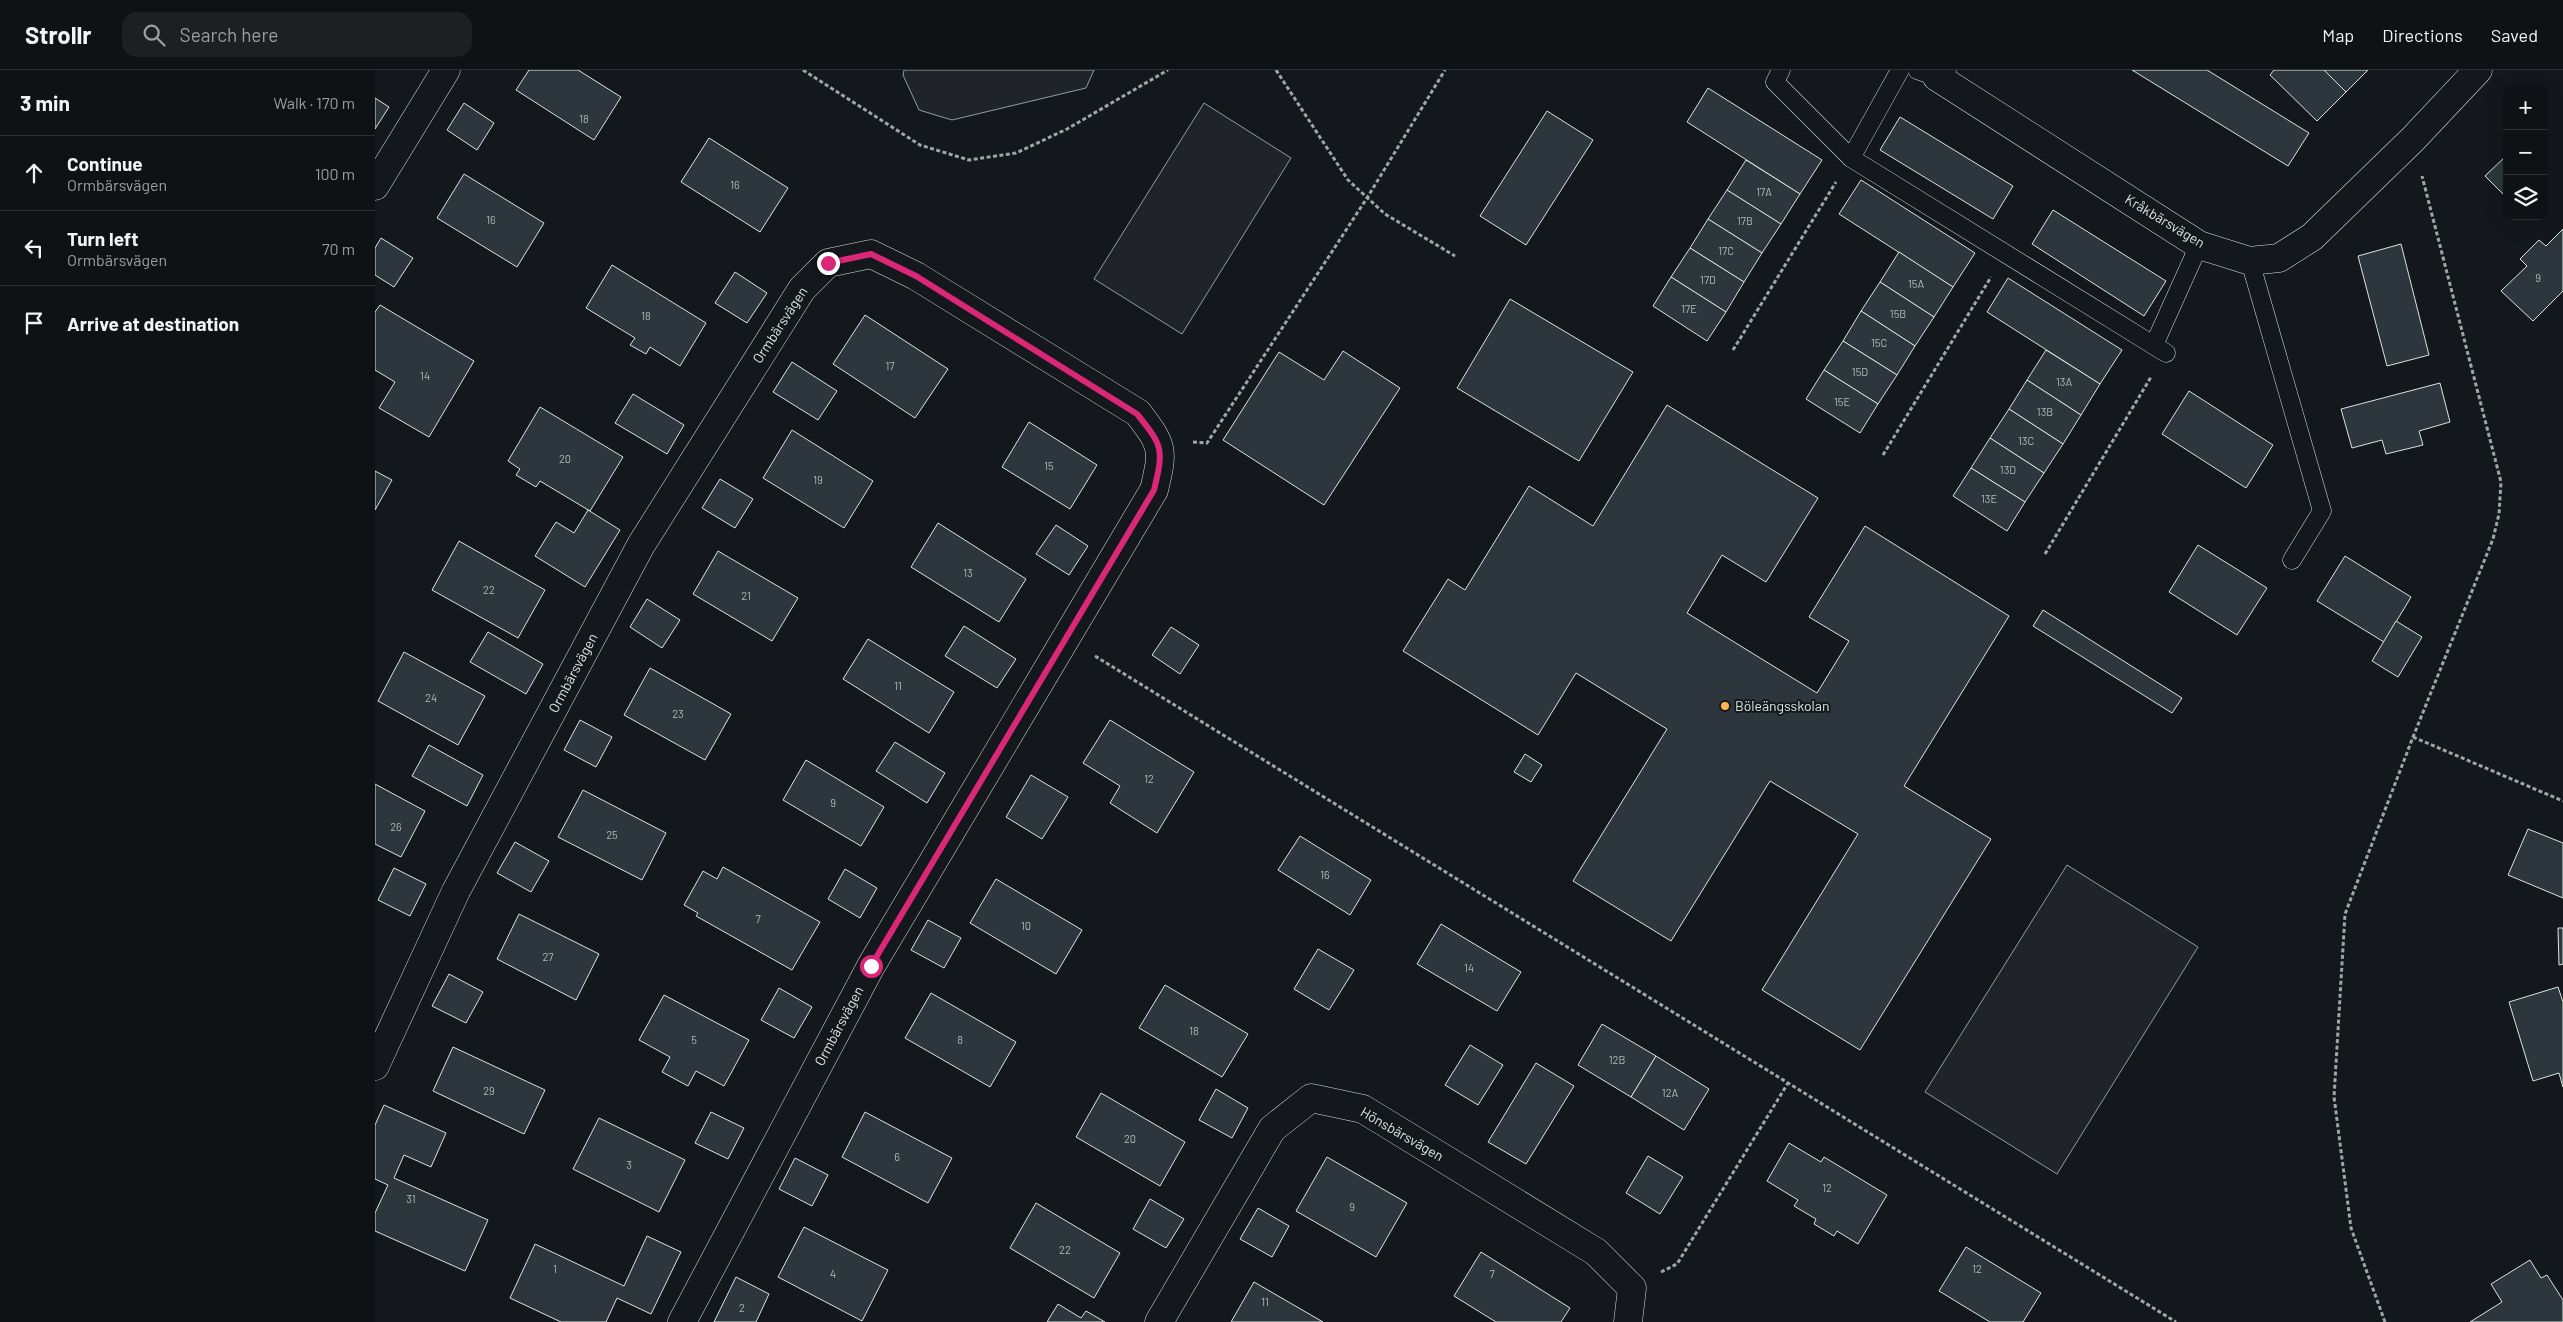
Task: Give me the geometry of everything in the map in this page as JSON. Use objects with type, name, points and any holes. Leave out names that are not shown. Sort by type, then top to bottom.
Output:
[{"type":"street","points":[[375,186],[446,70]]},
{"type":"street","name":"Kråkbärsvägen","points":[[1932,72],[2199,245],[2249,261],[2279,258],[2312,237],[2413,139],[2477,70]]},
{"type":"street","name":"Ormbärsvägen","points":[[375,1066],[456,891],[641,545],[802,289],[828,263],[871,254],[916,276],[1137,414],[1158,439],[1161,462],[1154,490],[871,966],[682,1322]]},
{"type":"street","name":"Hönsbärsvägen","points":[[1159,1322],[1272,1129],[1311,1098],[1363,1109],[1597,1252],[1632,1288]]},
{"type":"street","points":[[1628,1322],[1632,1288]]},
{"type":"lane","points":[[1781,70],[1775,82],[1851,158],[2160,349],[2199,245]]},
{"type":"lane","points":[[1851,158],[1900,70]]},
{"type":"lane","points":[[2249,261],[2322,511],[2292,560]]},
{"type":"path","points":[[803,70],[919,145],[969,160],[1016,153],[1067,129],[1168,70]]},
{"type":"path","points":[[1276,70],[1348,180],[1385,214],[1455,256]]},
{"type":"path","points":[[1158,439],[1207,443],[1367,198],[1445,70]]},
{"type":"path","points":[[2385,1322],[2351,1228],[2334,1097],[2345,914],[2413,737],[2493,539],[2499,514],[2501,482],[2413,139]]},
{"type":"path","points":[[1733,350],[1851,158]]},
{"type":"path","points":[[1883,455],[2005,253]]},
{"type":"path","points":[[2045,554],[2160,349]]},
{"type":"path","points":[[1065,638],[2175,1322]]},
{"type":"path","points":[[2413,737],[2563,801]]},
{"type":"path","points":[[1632,1288],[1677,1264],[1787,1083]]},
{"type":"shaded area","points":[[904,70],[1094,70],[1086,88],[952,120],[919,110],[903,75]]},
{"type":"shaded area","points":[[1204,103],[1291,158],[1182,334],[1094,279]]},
{"type":"shaded area","points":[[2067,865],[2198,947],[2057,1174],[1925,1092]]},
{"type":"building","points":[[529,70],[578,70],[621,97],[594,140],[516,90]]},
{"type":"building","points":[[2132,70],[2207,70],[2309,133],[2288,166]]},
{"type":"building","points":[[2274,70],[2324,70],[2346,92],[2317,121],[2270,75]]},
{"type":"building","points":[[2324,70],[2368,70],[2346,92]]},
{"type":"building","points":[[1708,88],[1822,160],[1800,194],[1687,122]]},
{"type":"building","points":[[375,98],[389,107],[375,129]]},
{"type":"building","points":[[464,103],[494,123],[477,150],[447,130]]},
{"type":"building","points":[[1547,111],[1593,140],[1526,245],[1480,216]]},
{"type":"building","points":[[1900,117],[2013,186],[1993,219],[1880,150]]},
{"type":"building","points":[[709,138],[788,188],[760,232],[681,182]]},
{"type":"building","points":[[2503,159],[2503,194],[2485,176]]},
{"type":"building","points":[[1746,160],[1800,194],[1781,224],[1727,190]]},
{"type":"building","points":[[464,174],[544,223],[517,267],[437,218]]},
{"type":"building","points":[[1861,180],[1975,253],[1953,287],[1839,214]]},
{"type":"building","points":[[1727,190],[1781,224],[1762,253],[1708,219]]},
{"type":"building","points":[[2053,210],[2166,281],[2144,316],[2032,244]]},
{"type":"building","points":[[1708,219],[1762,253],[1744,282],[1690,248]]},
{"type":"building","points":[[2563,229],[2563,291],[2533,321],[2501,291],[2527,266],[2520,259],[2539,240],[2546,246]]},
{"type":"building","points":[[381,238],[413,258],[394,287],[375,275],[375,248]]},
{"type":"building","points":[[2401,244],[2429,355],[2387,366],[2358,256]]},
{"type":"building","points":[[1690,248],[1744,282],[1726,312],[1671,277]]},
{"type":"building","points":[[1899,252],[1953,287],[1934,317],[1880,282]]},
{"type":"building","points":[[612,265],[706,323],[680,366],[650,347],[646,354],[630,345],[635,338],[586,308]]},
{"type":"building","points":[[735,272],[767,293],[747,323],[715,303]]},
{"type":"building","points":[[1671,277],[1726,312],[1707,341],[1653,306]]},
{"type":"building","points":[[2008,278],[2122,350],[2100,384],[1987,312]]},
{"type":"building","points":[[1880,282],[1934,317],[1915,346],[1861,311]]},
{"type":"building","points":[[1510,299],[1633,372],[1579,461],[1457,388]]},
{"type":"building","points":[[380,305],[474,361],[429,437],[379,408],[395,382],[375,370],[375,312]]},
{"type":"building","points":[[1861,311],[1915,346],[1897,375],[1843,341]]},
{"type":"building","points":[[865,315],[948,369],[915,418],[833,364]]},
{"type":"building","points":[[1843,341],[1897,375],[1878,404],[1824,370]]},
{"type":"building","points":[[2046,350],[2100,384],[2081,415],[2027,380]]},
{"type":"building","points":[[1343,351],[1400,388],[1324,505],[1223,440],[1279,352],[1324,380]]},
{"type":"building","points":[[792,362],[837,391],[818,420],[773,392]]},
{"type":"building","points":[[1824,370],[1878,404],[1860,433],[1806,399]]},
{"type":"building","points":[[2027,380],[2081,415],[2063,444],[2009,409]]},
{"type":"building","points":[[2440,383],[2450,422],[2419,431],[2423,445],[2386,454],[2382,440],[2352,448],[2341,409]]},
{"type":"building","points":[[2189,391],[2273,445],[2246,488],[2162,434]]},
{"type":"building","points":[[633,394],[684,425],[667,454],[615,423]]},
{"type":"building","points":[[1667,405],[1818,498],[1766,582],[1722,555],[1687,613],[1817,693],[1849,641],[1809,617],[1865,526],[2009,616],[1904,786],[1991,839],[1860,1050],[1762,990],[1858,834],[1770,781],[1671,941],[1573,881],[1667,729],[1576,673],[1538,735],[1403,651],[1448,579],[1465,590],[1529,486],[1593,526]]},
{"type":"building","points":[[540,407],[623,457],[590,511],[540,481],[536,487],[516,475],[520,469],[508,461]]},
{"type":"building","points":[[2009,409],[2063,444],[2044,473],[1990,438]]},
{"type":"building","points":[[1029,422],[1097,465],[1070,509],[1002,467]]},
{"type":"building","points":[[792,430],[873,481],[844,528],[763,478]]},
{"type":"building","points":[[1990,438],[2044,473],[2025,502],[1971,468]]},
{"type":"building","points":[[1971,468],[2025,502],[2007,531],[1953,496]]},
{"type":"building","points":[[375,471],[392,480],[375,510]]},
{"type":"building","points":[[720,479],[753,499],[735,528],[702,508]]},
{"type":"building","points":[[588,510],[620,530],[585,587],[535,556],[556,522],[574,533]]},
{"type":"building","points":[[938,523],[1026,579],[999,622],[911,567]]},
{"type":"building","points":[[1056,525],[1088,546],[1069,575],[1036,554]]},
{"type":"building","points":[[459,541],[545,590],[518,638],[432,590]]},
{"type":"building","points":[[2198,545],[2267,588],[2237,635],[2169,592]]},
{"type":"building","points":[[718,551],[798,598],[772,641],[693,594]]},
{"type":"building","points":[[2345,556],[2411,597],[2384,642],[2317,601]]},
{"type":"building","points":[[647,599],[680,620],[662,648],[630,627]]},
{"type":"building","points":[[2043,610],[2182,698],[2172,713],[2033,626]]},
{"type":"building","points":[[2396,621],[2422,637],[2398,677],[2372,661]]},
{"type":"building","points":[[964,626],[1016,659],[997,688],[945,656]]},
{"type":"building","points":[[1171,627],[1199,645],[1180,674],[1152,655]]},
{"type":"building","points":[[488,632],[543,664],[526,694],[470,662]]},
{"type":"building","points":[[868,639],[954,692],[929,733],[843,679]]},
{"type":"building","points":[[404,652],[485,696],[458,745],[378,701]]},
{"type":"building","points":[[650,668],[731,714],[705,760],[624,715]]},
{"type":"building","points":[[580,720],[612,737],[596,767],[564,750]]},
{"type":"building","points":[[1110,720],[1194,772],[1157,833],[1110,803],[1120,786],[1083,763]]},
{"type":"building","points":[[895,742],[945,773],[927,803],[876,771]]},
{"type":"building","points":[[429,745],[483,775],[467,806],[412,776]]},
{"type":"building","points":[[1525,754],[1542,765],[1531,782],[1514,772]]},
{"type":"building","points":[[806,760],[884,807],[861,846],[783,800]]},
{"type":"building","points":[[1031,775],[1068,797],[1042,839],[1006,817]]},
{"type":"building","points":[[375,784],[425,811],[401,857],[375,844]]},
{"type":"building","points":[[583,790],[666,833],[642,880],[558,837]]},
{"type":"building","points":[[2528,829],[2563,843],[2563,898],[2508,875]]},
{"type":"building","points":[[1300,836],[1371,880],[1350,915],[1278,870]]},
{"type":"building","points":[[515,842],[549,861],[531,892],[497,873]]},
{"type":"building","points":[[723,867],[820,922],[792,970],[696,916],[698,913],[684,905],[703,871],[717,879]]},
{"type":"building","points":[[394,868],[426,884],[410,916],[378,900]]},
{"type":"building","points":[[845,869],[877,888],[860,918],[828,899]]},
{"type":"building","points":[[996,879],[1082,930],[1056,974],[970,923]]},
{"type":"building","points":[[519,914],[599,954],[576,1000],[497,959]]},
{"type":"building","points":[[928,920],[961,938],[944,968],[911,950]]},
{"type":"building","points":[[1441,924],[1521,972],[1497,1011],[1417,964]]},
{"type":"building","points":[[2558,928],[2563,928],[2563,964],[2559,965]]},
{"type":"building","points":[[1318,949],[1354,970],[1329,1010],[1294,989]]},
{"type":"building","points":[[449,974],[483,992],[466,1023],[432,1006]]},
{"type":"building","points":[[1165,985],[1248,1034],[1222,1077],[1139,1028]]},
{"type":"building","points":[[2558,987],[2563,1002],[2563,1087],[2559,1073],[2533,1081],[2509,1002]]},
{"type":"building","points":[[779,988],[812,1007],[794,1038],[761,1020]]},
{"type":"building","points":[[931,993],[1016,1042],[990,1087],[905,1038]]},
{"type":"building","points":[[664,995],[749,1040],[724,1086],[696,1071],[688,1086],[662,1072],[670,1057],[639,1040]]},
{"type":"building","points":[[1602,1024],[1656,1056],[1631,1097],[1578,1065]]},
{"type":"building","points":[[1470,1045],[1503,1065],[1478,1105],[1445,1085]]},
{"type":"building","points":[[453,1047],[545,1090],[524,1134],[433,1091]]},
{"type":"building","points":[[1656,1056],[1709,1089],[1684,1130],[1631,1097]]},
{"type":"building","points":[[1536,1063],[1574,1086],[1526,1164],[1488,1142]]},
{"type":"building","points":[[1216,1089],[1248,1108],[1232,1138],[1199,1120]]},
{"type":"building","points":[[1101,1093],[1185,1142],[1160,1186],[1076,1137]]},
{"type":"building","points":[[384,1105],[446,1133],[431,1167],[404,1155],[394,1178],[488,1220],[465,1271],[375,1231],[375,1213],[388,1185],[375,1179],[375,1125]]},
{"type":"building","points":[[711,1112],[744,1128],[728,1159],[695,1143]]},
{"type":"building","points":[[865,1112],[952,1158],[928,1203],[842,1157]]},
{"type":"building","points":[[599,1118],[685,1160],[659,1212],[573,1169]]},
{"type":"building","points":[[1789,1143],[1821,1162],[1824,1157],[1887,1195],[1858,1244],[1837,1231],[1834,1236],[1814,1224],[1816,1219],[1794,1206],[1798,1200],[1767,1181]]},
{"type":"building","points":[[1648,1156],[1683,1177],[1660,1214],[1626,1193]]},
{"type":"building","points":[[1327,1157],[1407,1203],[1376,1257],[1296,1211]]},
{"type":"building","points":[[795,1158],[828,1175],[812,1206],[779,1189]]},
{"type":"building","points":[[1150,1199],[1184,1219],[1166,1248],[1133,1229]]},
{"type":"building","points":[[1036,1203],[1120,1253],[1094,1298],[1010,1248]]},
{"type":"building","points":[[1258,1208],[1289,1226],[1272,1257],[1240,1239]]},
{"type":"building","points":[[804,1227],[888,1270],[862,1321],[778,1277]]},
{"type":"building","points":[[647,1236],[681,1252],[651,1314],[617,1298],[606,1322],[561,1322],[510,1298],[535,1244],[624,1286]]},
{"type":"building","points":[[1966,1247],[2041,1293],[2023,1322],[1990,1322],[1939,1291]]},
{"type":"building","points":[[1481,1252],[1570,1308],[1561,1322],[1496,1322],[1454,1296]]},
{"type":"building","points":[[2530,1260],[2541,1278],[2547,1275],[2563,1300],[2563,1322],[2470,1322],[2502,1302],[2491,1284]]},
{"type":"building","points":[[736,1277],[769,1294],[756,1322],[714,1322]]},
{"type":"building","points":[[1254,1282],[1323,1322],[1231,1322]]},
{"type":"building","points":[[1058,1304],[1081,1318],[1086,1311],[1105,1322],[1047,1322]]},
{"type":"place","name":"Böleängsskolan","points":[[1725,706]]},
{"type":"route","points":[[828,263],[871,254],[916,276],[1137,414],[1158,439],[1161,462],[1154,490],[871,966]]}]
